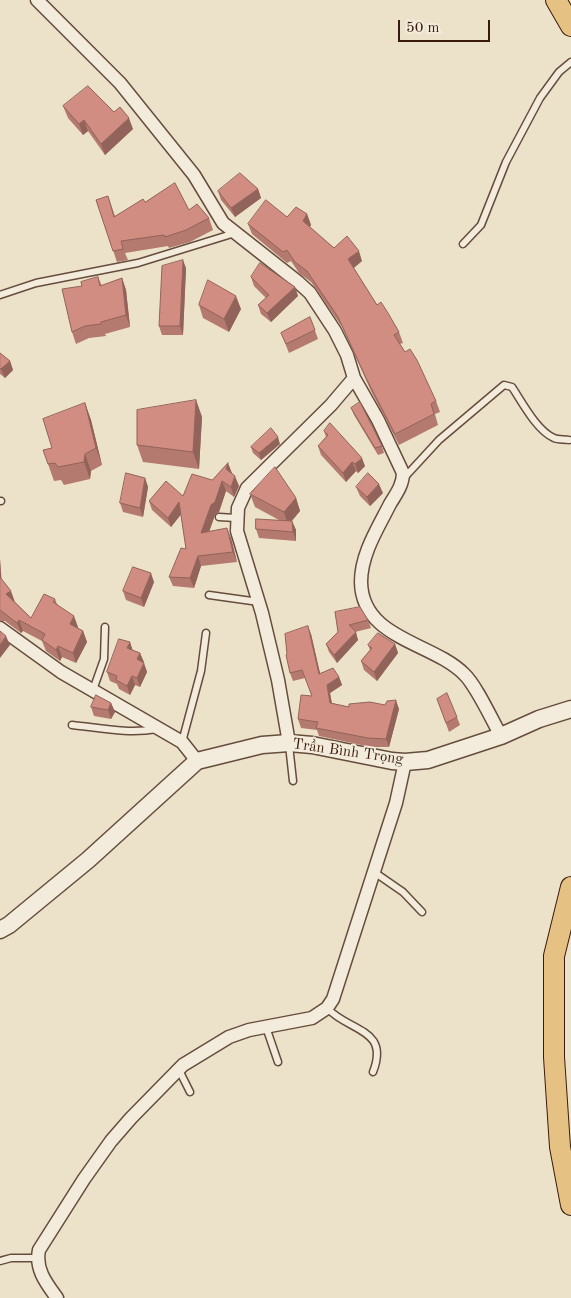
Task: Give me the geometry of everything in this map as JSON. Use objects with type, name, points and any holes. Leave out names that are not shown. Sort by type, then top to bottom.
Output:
[{"type":"main road","points":[[556,0],[571,26]]},
{"type":"main road","points":[[571,887],[554,956],[555,1067],[560,1147],[571,1205]]},
{"type":"street","points":[[37,0],[120,83],[194,176],[223,223],[310,293],[335,331],[347,355],[354,378],[382,429],[403,473],[403,479],[373,536],[365,560],[361,581],[363,597],[372,615],[382,625],[398,636],[455,666],[465,674],[501,736]]},
{"type":"street","points":[[289,743],[278,680],[259,602],[237,531],[236,518],[238,508],[247,488],[331,405],[354,378]]},
{"type":"street","points":[[0,628],[60,672],[182,742],[197,762]]},
{"type":"street","name":"Trần Bình Trọng","points":[[0,930],[9,925],[88,860],[197,762],[262,745],[289,743],[312,745],[392,761],[428,760],[501,736],[539,719],[571,709]]},
{"type":"street","points":[[57,1298],[39,1271],[37,1258],[41,1245],[111,1141],[131,1118],[179,1070],[201,1053],[229,1037],[249,1030],[312,1018],[327,1008],[333,999],[396,803],[405,762]]},
{"type":"lane","points":[[463,244],[481,225],[506,162],[540,98],[559,72],[571,62]]},
{"type":"lane","points":[[0,295],[36,283],[138,263],[236,233]]},
{"type":"lane","points":[[403,479],[439,440],[504,385],[512,386],[533,419],[545,432],[555,438],[570,440]]},
{"type":"lane","points":[[219,517],[236,518]]},
{"type":"lane","points":[[209,595],[259,602]]},
{"type":"lane","points":[[92,690],[104,659],[105,627]]},
{"type":"lane","points":[[182,742],[201,671],[206,634]]},
{"type":"lane","points":[[72,725],[140,732],[158,728]]},
{"type":"lane","points":[[289,743],[293,781]]},
{"type":"lane","points":[[374,872],[403,892],[422,912]]},
{"type":"lane","points":[[327,1008],[341,1019],[369,1034],[374,1040],[378,1050],[377,1062],[373,1072]]},
{"type":"lane","points":[[266,1027],[278,1062]]},
{"type":"lane","points":[[179,1070],[190,1092]]},
{"type":"lane","points":[[0,1261],[11,1258],[37,1258]]},
{"type":"building","points":[[88,86],[114,112],[120,107],[129,118],[101,144],[84,120],[79,124],[63,106]]},
{"type":"building","points":[[240,173],[258,189],[231,208],[218,191]]},
{"type":"building","points":[[175,183],[189,210],[197,204],[209,218],[186,230],[165,237],[164,235],[121,241],[123,249],[113,251],[96,200],[108,196],[114,217],[143,199],[145,202]]},
{"type":"building","points":[[266,200],[287,217],[296,207],[307,214],[303,221],[334,248],[347,236],[359,251],[348,259],[377,305],[381,302],[388,313],[399,332],[394,335],[405,352],[410,349],[417,360],[436,401],[431,404],[434,414],[395,434],[367,380],[338,317],[307,271],[295,262],[287,250],[283,252],[248,224]]},
{"type":"building","points":[[183,260],[180,326],[159,326],[162,266]]},
{"type":"building","points":[[260,263],[295,287],[267,313],[258,305],[269,295],[251,277]]},
{"type":"building","points":[[98,277],[100,286],[122,278],[126,315],[101,322],[101,324],[85,326],[72,332],[62,289],[82,286],[81,282]]},
{"type":"building","points":[[208,280],[236,296],[224,319],[199,305]]},
{"type":"building","points":[[310,317],[315,330],[286,344],[281,333]]},
{"type":"building","points":[[0,353],[10,361],[1,369],[0,368]]},
{"type":"building","points":[[196,400],[193,452],[137,445],[137,410]]},
{"type":"building","points":[[360,402],[382,446],[375,448],[351,408]]},
{"type":"building","points":[[85,403],[96,448],[85,454],[84,462],[58,467],[55,463],[48,464],[43,450],[52,448],[43,419]]},
{"type":"building","points":[[330,423],[362,458],[355,464],[352,462],[343,473],[318,446],[328,435],[324,431]]},
{"type":"building","points":[[271,428],[278,437],[259,453],[251,447]]},
{"type":"building","points":[[228,463],[226,469],[235,476],[231,487],[222,481],[201,533],[227,528],[233,552],[198,556],[190,578],[169,577],[181,548],[186,549],[179,502],[168,518],[149,501],[166,481],[183,496],[192,474],[212,480]]},
{"type":"building","points":[[275,467],[296,498],[284,512],[250,494]]},
{"type":"building","points":[[126,473],[145,478],[140,508],[120,503]]},
{"type":"building","points":[[368,473],[379,484],[367,497],[356,487]]},
{"type":"building","points":[[256,519],[292,521],[293,532],[256,529]]},
{"type":"building","points":[[133,567],[151,573],[141,598],[123,591]]},
{"type":"building","points":[[0,577],[11,591],[6,594],[31,618],[44,594],[55,599],[53,602],[74,616],[70,624],[83,631],[73,653],[58,646],[56,650],[42,640],[45,634],[19,620],[17,623],[0,610]]},
{"type":"building","points":[[360,607],[368,620],[349,625],[356,632],[334,655],[326,644],[338,632],[335,612]]},
{"type":"building","points":[[308,626],[319,674],[333,668],[339,677],[327,685],[330,703],[349,707],[349,704],[370,702],[385,705],[387,701],[396,700],[386,739],[368,738],[316,728],[318,722],[298,719],[301,695],[312,696],[302,670],[290,673],[286,655],[285,634]]},
{"type":"building","points":[[0,631],[6,636],[0,645]]},
{"type":"building","points":[[378,633],[395,644],[374,672],[361,661],[372,648],[368,645]]},
{"type":"building","points":[[119,639],[130,642],[127,648],[140,653],[137,659],[144,663],[137,678],[132,676],[127,686],[116,680],[117,676],[107,672]]},
{"type":"building","points":[[447,693],[457,717],[446,723],[437,699]]},
{"type":"building","points":[[96,695],[111,703],[108,710],[91,707]]}]
